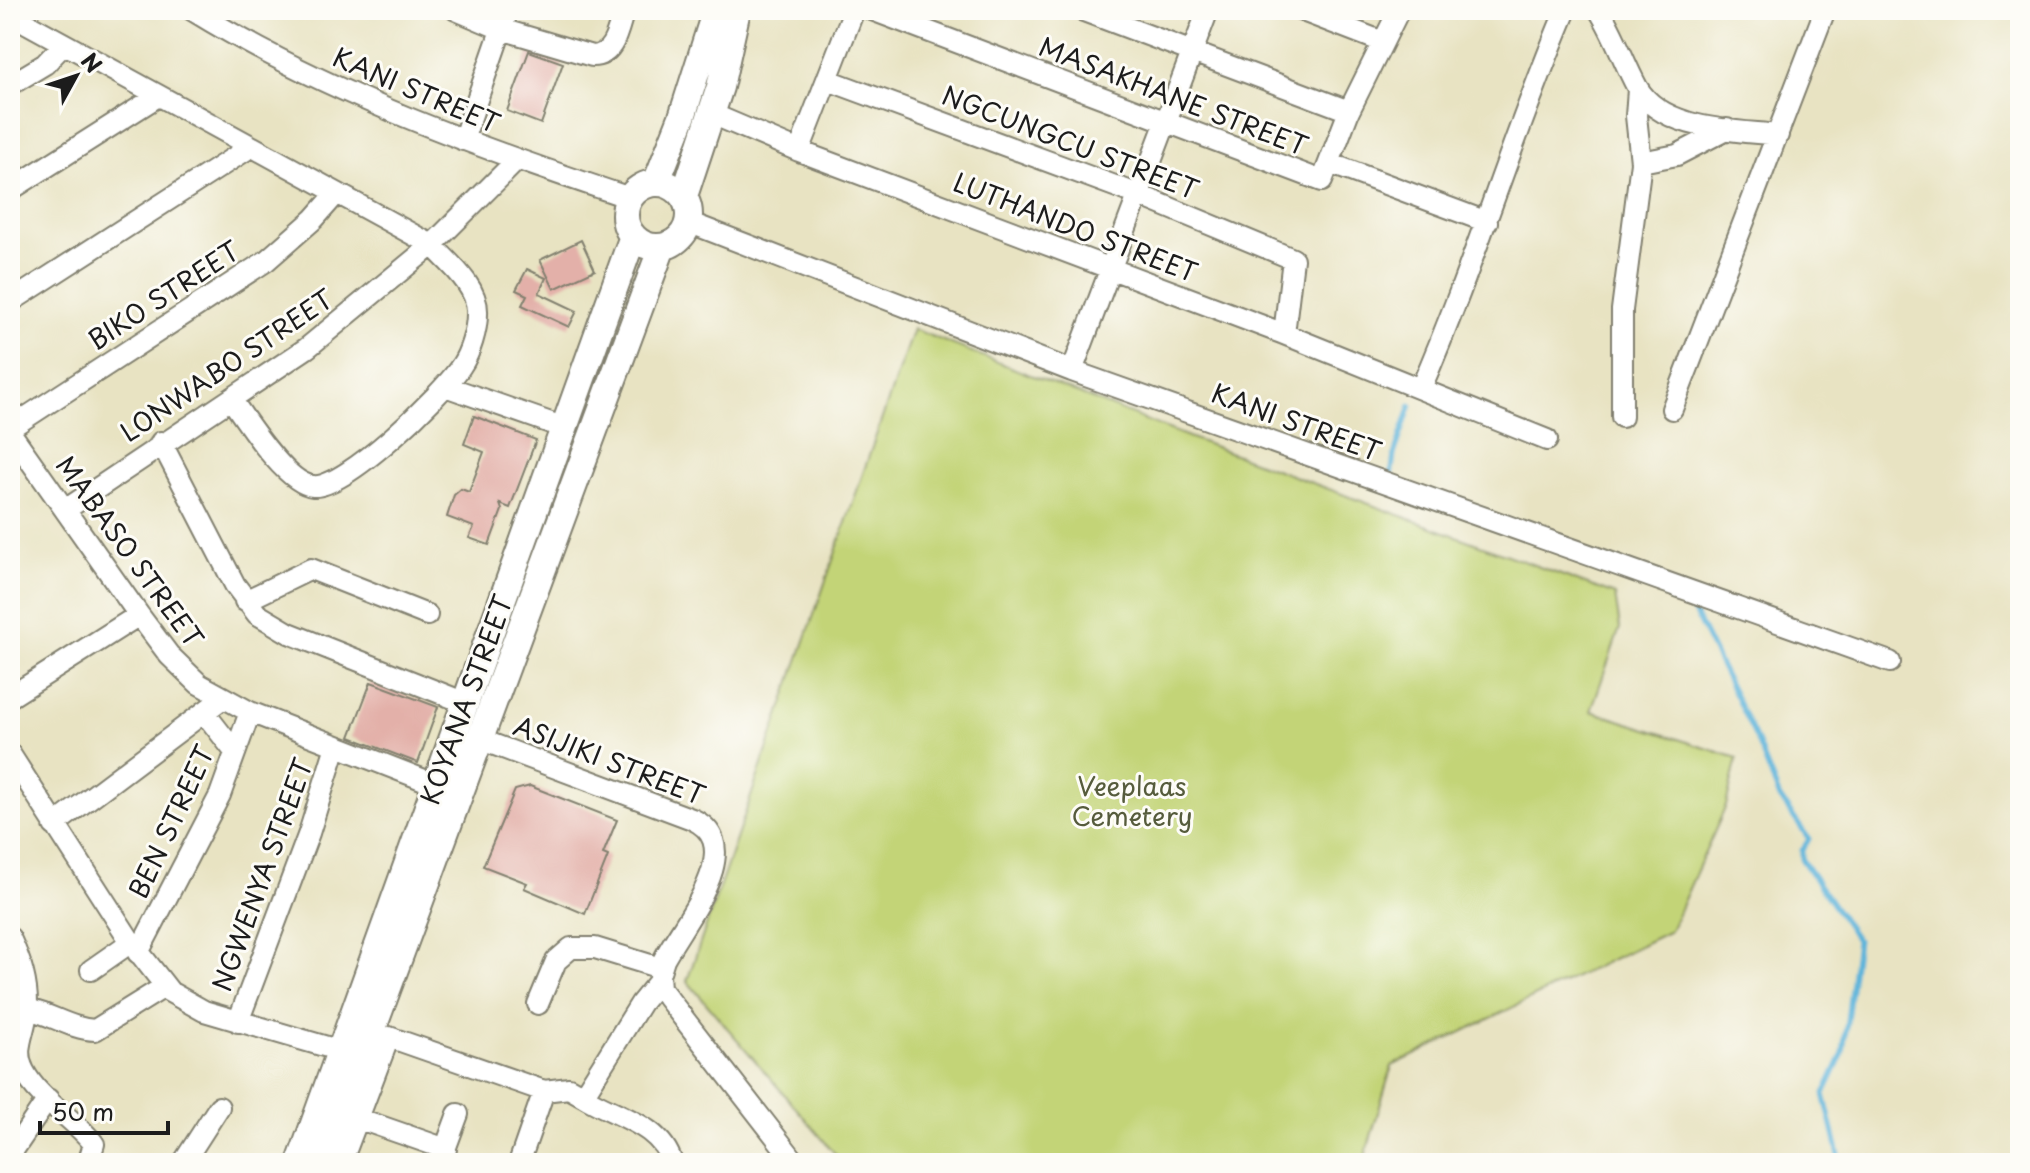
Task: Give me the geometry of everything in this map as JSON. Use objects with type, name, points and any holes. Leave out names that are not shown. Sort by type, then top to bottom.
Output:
[{"type":"main road","points":[[656,183],[686,106],[716,10]]},
{"type":"main road","points":[[686,209],[676,189],[656,183],[646,185],[630,198],[625,218],[633,236],[651,247],[662,247],[681,237],[737,10]]},
{"type":"main road","name":"KOYANA STREET","points":[[300,1163],[468,704],[562,427],[633,236]]},
{"type":"main road","name":"KOYANA STREET","points":[[323,1163],[662,247]]},
{"type":"street","name":"KANI STREET","points":[[192,10],[223,18],[279,62],[463,140],[630,198]]},
{"type":"street","points":[[456,10],[505,20],[598,56],[610,48],[624,10]]},
{"type":"street","points":[[799,151],[854,10]]},
{"type":"street","name":"MASAKHANE STREET","points":[[872,10],[1166,121],[1487,222]]},
{"type":"street","points":[[1081,10],[1349,111]]},
{"type":"street","points":[[1072,371],[1208,10]]},
{"type":"street","points":[[1300,10],[1383,42]]},
{"type":"street","points":[[1326,172],[1349,111],[1399,10]]},
{"type":"street","points":[[1421,388],[1487,222],[1516,132],[1566,10]]},
{"type":"street","points":[[1599,10],[1617,38],[1638,89],[1659,108],[1681,119],[1778,135]]},
{"type":"street","points":[[1672,409],[1825,10]]},
{"type":"street","points":[[10,14],[249,148],[432,245],[473,293],[478,313],[463,364],[445,386],[360,465],[324,486],[310,487],[285,469],[231,399]]},
{"type":"street","points":[[463,140],[505,20]]},
{"type":"street","points":[[10,85],[45,64],[64,44]]},
{"type":"street","name":"NGCUNGCU STREET","points":[[828,80],[1139,195],[1293,259],[1284,334]]},
{"type":"street","points":[[1622,417],[1622,310],[1641,162],[1636,116],[1638,89]]},
{"type":"street","points":[[10,190],[158,96]]},
{"type":"street","name":"LUTHANDO STREET","points":[[712,114],[799,151],[1284,334],[1547,440]]},
{"type":"street","points":[[1641,162],[1677,155],[1727,129]]},
{"type":"street","points":[[10,302],[249,148]]},
{"type":"street","name":"LONWABO STREET","points":[[65,510],[161,442],[307,348],[432,245],[517,160]]},
{"type":"street","name":"BIKO STREET","points":[[10,430],[266,261],[314,219],[336,194]]},
{"type":"street","name":"KANI STREET","points":[[686,209],[1072,371],[1890,662]]},
{"type":"street","points":[[445,386],[562,427]]},
{"type":"street","name":"MABASO STREET","points":[[10,430],[139,615],[185,672],[250,712],[437,785]]},
{"type":"street","points":[[161,442],[245,601],[270,624],[468,704]]},
{"type":"street","points":[[245,601],[311,569],[427,615]]},
{"type":"street","points":[[10,697],[139,615]]},
{"type":"street","points":[[54,825],[223,698]]},
{"type":"street","points":[[204,712],[235,752]]},
{"type":"street","name":"BEN STREET","points":[[134,948],[211,814],[250,712]]},
{"type":"street","name":"ASIJIKI STREET","points":[[479,739],[692,819],[709,830],[716,850],[713,872],[660,975]]},
{"type":"street","name":"NGWENYA STREET","points":[[238,1022],[309,833],[336,746]]},
{"type":"street","points":[[10,754],[134,948],[164,987],[192,1005],[238,1022],[341,1051]]},
{"type":"street","points":[[10,938],[24,972],[19,1008],[19,1058],[30,1081],[94,1144],[88,1163]]},
{"type":"street","points":[[91,970],[134,948]]},
{"type":"street","points":[[538,1004],[556,961],[571,948],[595,948],[660,975]]},
{"type":"street","points":[[583,1096],[660,975]]},
{"type":"street","points":[[660,975],[663,995],[796,1163]]},
{"type":"street","points":[[19,1008],[71,1026],[95,1030],[164,987]]},
{"type":"street","points":[[341,1163],[389,1037],[544,1091],[569,1088],[654,1134],[666,1147],[672,1163]]},
{"type":"street","points":[[519,1163],[544,1091]]},
{"type":"street","points":[[10,1155],[48,1099]]},
{"type":"street","points":[[183,1163],[219,1107]]},
{"type":"street","points":[[357,1118],[443,1156],[458,1114]]},
{"type":"green space","name":"Veeplaas Cemetery","points":[[913,329],[1191,438],[1615,595],[1620,628],[1591,711],[1737,758],[1726,806],[1670,931],[1392,1066],[1363,1163],[843,1163],[687,981]]},
{"type":"building","points":[[529,51],[563,63],[541,124],[507,111]]},
{"type":"building","points":[[581,240],[595,270],[554,289],[540,260]]},
{"type":"building","points":[[527,269],[546,278],[539,293],[577,311],[569,327],[522,305],[527,295],[516,290]]},
{"type":"building","points":[[474,416],[536,440],[510,508],[500,504],[502,510],[489,545],[469,538],[474,527],[447,517],[454,495],[461,489],[469,492],[484,452],[464,444]]},
{"type":"building","points":[[371,682],[438,707],[418,763],[350,737]]},
{"type":"building","points":[[530,786],[617,820],[603,854],[608,856],[585,914],[524,888],[527,883],[483,866],[515,790]]},
{"type":"waterway","points":[[1391,477],[1394,455],[1411,405]]},
{"type":"waterway","points":[[1687,598],[1754,734],[1780,798],[1809,839],[1802,850],[1802,860],[1857,940],[1843,1053],[1824,1094],[1841,1163]]}]
